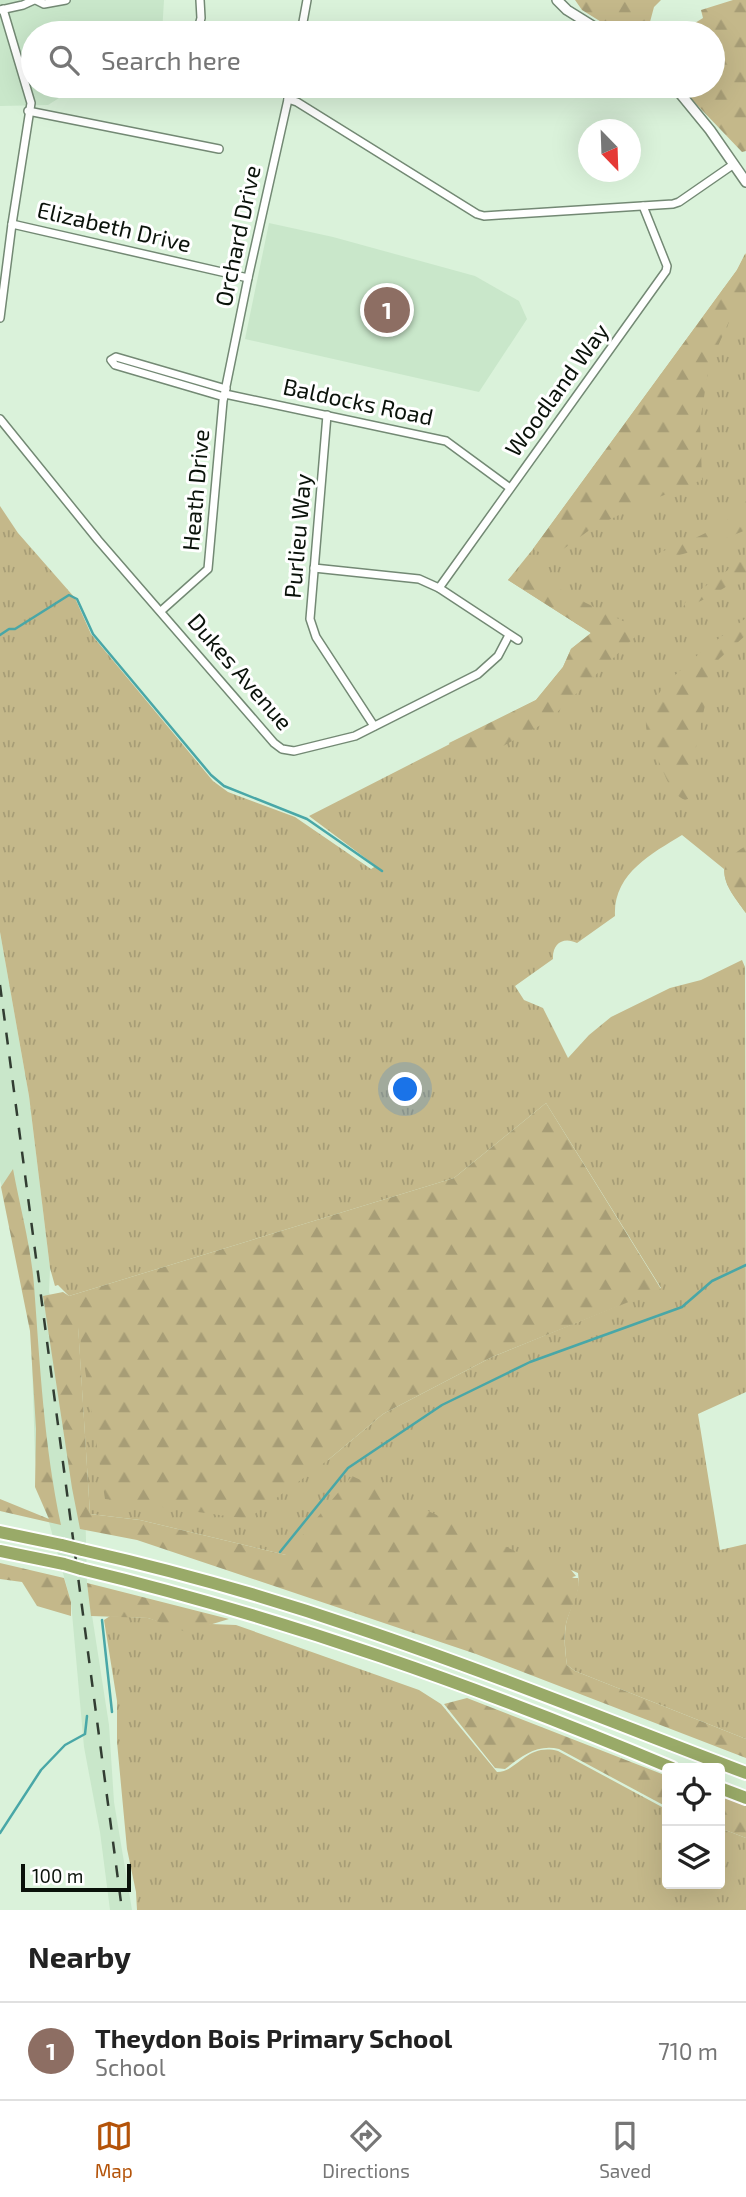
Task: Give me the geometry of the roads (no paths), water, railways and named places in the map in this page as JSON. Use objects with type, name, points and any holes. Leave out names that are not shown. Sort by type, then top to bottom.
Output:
[{"type":"highway","points":[[0,1532],[217,1584],[348,1624],[520,1686],[746,1773]]},
{"type":"highway","points":[[0,1551],[64,1564],[219,1605],[360,1648],[497,1698],[662,1764]]},
{"type":"highway","points":[[725,1790],[746,1798]]},
{"type":"street","points":[[21,70],[1,9],[35,0],[44,4],[66,0]]},
{"type":"street","points":[[200,0],[200,21]]},
{"type":"street","points":[[303,21],[307,0]]},
{"type":"street","points":[[556,0],[585,21]]},
{"type":"street","points":[[0,318],[30,98]]},
{"type":"street","points":[[684,98],[746,182]]},
{"type":"street","points":[[288,99],[484,216],[679,202],[734,164]]},
{"type":"street","name":"Orchard Drive","points":[[225,393],[288,99]]},
{"type":"street","points":[[28,111],[219,149]]},
{"type":"street","name":"Woodland Way","points":[[439,588],[666,271],[667,266],[643,206]]},
{"type":"street","name":"Elizabeth Drive","points":[[12,225],[248,278]]},
{"type":"street","points":[[116,357],[225,393],[112,364],[110,360],[116,357]]},
{"type":"street","name":"Baldocks Road","points":[[225,393],[446,441],[510,488]]},
{"type":"street","name":"Heath Drive","points":[[161,611],[208,569],[225,393]]},
{"type":"street","name":"Purlieu Way","points":[[327,415],[310,619],[316,637],[374,726]]},
{"type":"street","name":"Dukes Avenue","points":[[0,419],[98,540],[282,749],[294,751],[355,736],[478,674],[498,656],[509,635]]},
{"type":"street","points":[[314,568],[419,579],[439,588],[518,640]]},
{"type":"waterway","points":[[0,635],[9,629],[15,629],[69,595],[77,599],[93,634],[211,775],[224,786],[307,819],[382,871]]},
{"type":"waterway","points":[[280,1552],[348,1468],[442,1405],[530,1362],[682,1307],[712,1281],[746,1265]]},
{"type":"waterway","points":[[102,1620],[112,1712]]},
{"type":"waterway","points":[[0,1833],[41,1770],[65,1745],[85,1734],[87,1716]]},
{"type":"railway","points":[[0,985],[122,1910]]},
{"type":"place","name":"Theydon Bois Primary School","points":[[387,310]]}]
